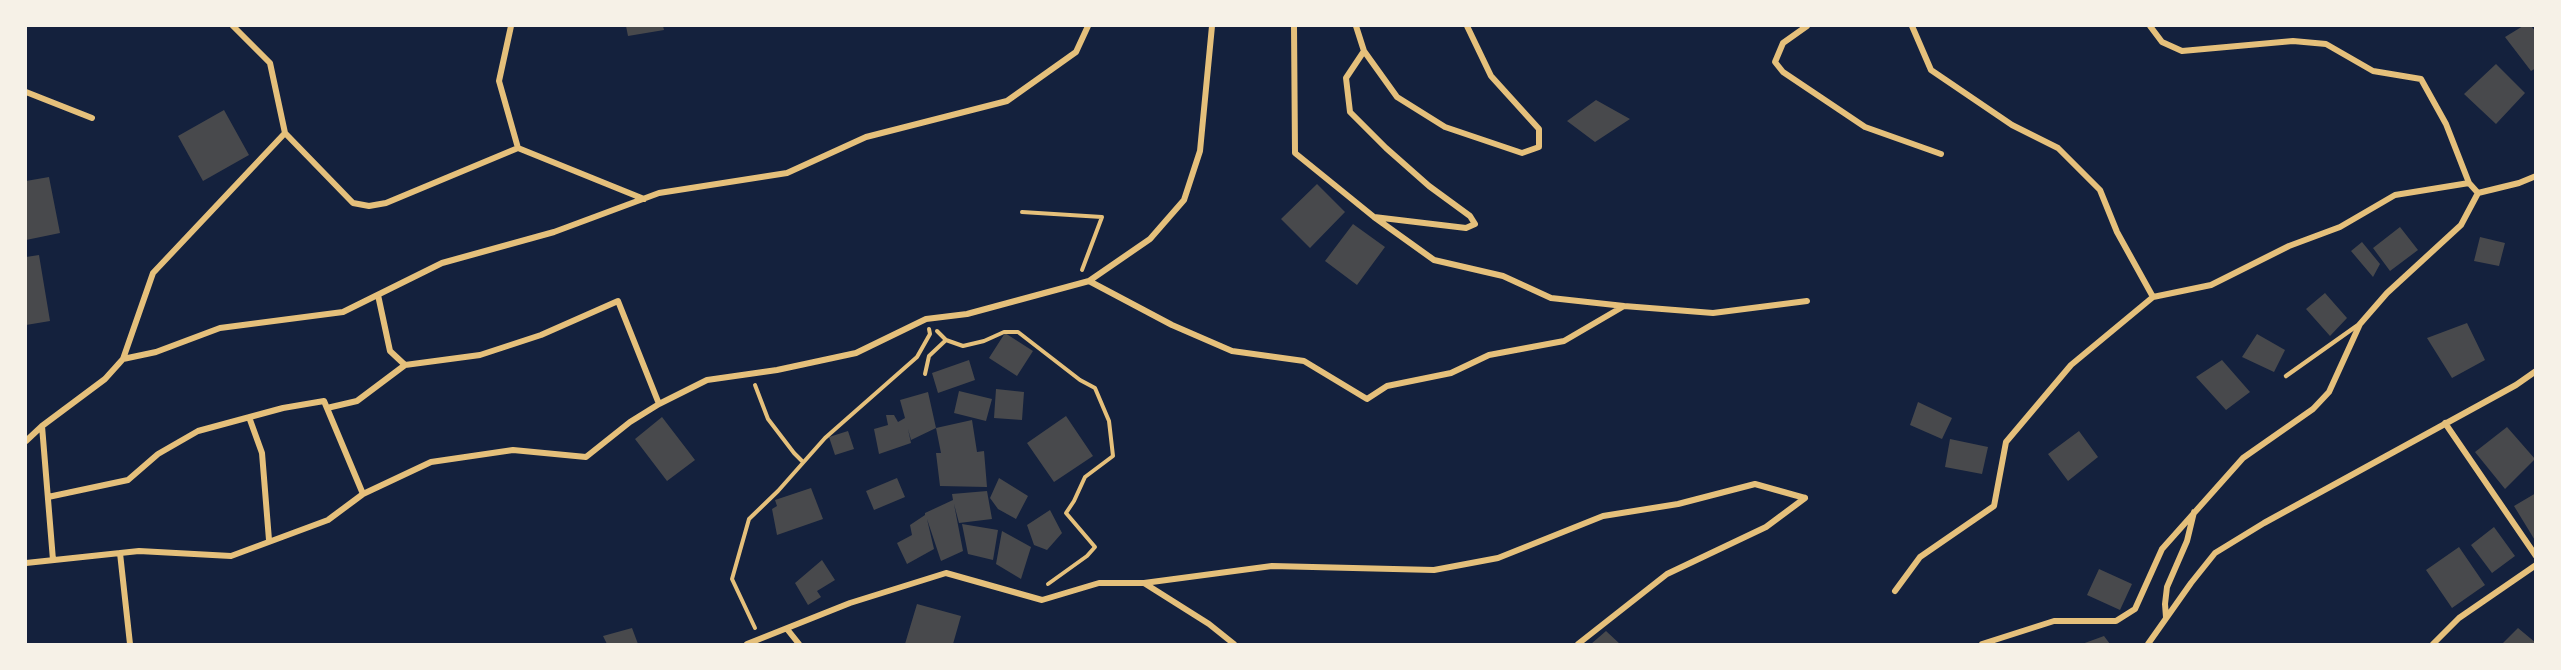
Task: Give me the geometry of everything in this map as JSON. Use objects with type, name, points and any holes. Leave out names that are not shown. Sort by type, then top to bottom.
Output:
[{"type":"street","points":[[233,26],[270,63],[285,133],[353,203],[369,206],[396,200],[518,148],[644,199]]},
{"type":"street","points":[[511,26],[499,81],[518,148]]},
{"type":"street","points":[[123,359],[156,352],[220,328],[342,312],[442,263],[554,232],[659,193],[787,173],[866,137],[1007,101],[1076,52],[1088,26]]},
{"type":"street","points":[[26,563],[139,551],[231,556],[328,520],[363,494],[431,462],[513,450],[586,457],[630,422],[707,380],[856,353],[926,319],[967,314],[1089,281],[1150,239],[1184,200],[1200,151],[1212,26]]},
{"type":"street","points":[[1294,26],[1295,153],[1374,217],[1434,260],[1503,276],[1551,298],[1713,313],[1807,301]]},
{"type":"street","points":[[1356,26],[1364,51],[1397,97],[1445,127],[1522,153],[1539,147],[1539,129],[1491,76],[1467,26]]},
{"type":"street","points":[[1807,26],[1783,43],[1775,62],[1783,72],[1864,127],[1941,154]]},
{"type":"street","points":[[1912,26],[1931,70],[2013,125],[2058,148],[2100,190],[2117,232],[2153,297]]},
{"type":"street","points":[[2150,26],[2162,42],[2182,51],[2292,41],[2326,44],[2373,71],[2421,79],[2446,124],[2469,183],[2478,193]]},
{"type":"street","points":[[1364,51],[1346,78],[1350,112],[1386,148],[1429,186],[1470,216],[1475,224],[1466,228],[1374,217]]},
{"type":"street","points":[[26,92],[92,118]]},
{"type":"street","points":[[26,441],[42,426],[105,380],[123,359],[153,273],[285,133]]},
{"type":"street","points":[[1982,645],[2054,621],[2116,621],[2135,609],[2162,549],[2243,458],[2313,409],[2329,392],[2360,324],[2387,293],[2462,225],[2478,193],[2519,183],[2535,176]]},
{"type":"street","points":[[1895,591],[1920,557],[1994,506],[2007,442],[2071,365],[2153,297],[2211,285],[2289,246],[2340,227],[2394,195],[2469,183]]},
{"type":"street","points":[[1089,281],[1172,325],[1232,351],[1304,361],[1367,399],[1387,386],[1451,373],[1490,355],[1564,341],[1624,306]]},
{"type":"street","points":[[378,295],[390,351],[405,365]]},
{"type":"street","points":[[327,408],[357,401],[405,365],[480,355],[541,334],[618,301],[660,404]]},
{"type":"street","points":[[2148,645],[2215,553],[2264,522],[2516,385],[2535,371]]},
{"type":"street","points":[[48,497],[128,480],[158,454],[198,431],[283,408],[324,401],[363,494]]},
{"type":"street","points":[[249,417],[262,453],[269,540]]},
{"type":"street","points":[[2445,423],[2535,556]]},
{"type":"street","points":[[42,426],[53,560]]},
{"type":"street","points":[[747,645],[850,603],[946,573],[1042,600],[1099,583],[1144,583],[1272,566],[1434,570],[1498,558],[1604,516],[1678,504],[1755,484],[1805,498],[1766,527],[1667,574],[1578,645]]},
{"type":"street","points":[[2166,618],[2167,587],[2187,541],[2194,512]]},
{"type":"street","points":[[120,553],[130,645]]},
{"type":"street","points":[[2433,645],[2459,618],[2535,565]]},
{"type":"street","points":[[1144,583],[1209,624],[1234,645]]},
{"type":"street","points":[[787,628],[799,645]]},
{"type":"lane","points":[[2286,376],[2360,324]]},
{"type":"path","points":[[1022,212],[1102,217],[1077,284]]},
{"type":"path","points":[[926,319],[946,340],[963,346],[984,341],[1004,332],[1018,332],[1080,380],[1095,388],[1109,421],[1113,456],[1084,477],[1066,513],[1095,547],[1062,576],[1026,596]]},
{"type":"path","points":[[761,639],[732,579],[749,519],[828,435],[917,357],[930,334],[926,319]]},
{"type":"path","points":[[925,374],[929,356],[946,340]]},
{"type":"path","points":[[751,373],[768,419],[803,462]]},
{"type":"building","points":[[626,26],[663,26],[664,30],[628,36]]},
{"type":"building","points":[[2523,26],[2531,26],[2536,32],[2536,68],[2531,71],[2505,37]]},
{"type":"building","points":[[2496,64],[2525,93],[2496,124],[2464,94]]},
{"type":"building","points":[[1596,100],[1630,119],[1595,142],[1567,121]]},
{"type":"building","points":[[224,110],[249,155],[203,181],[178,136]]},
{"type":"building","points":[[49,177],[60,233],[26,240],[26,181]]},
{"type":"building","points":[[1317,184],[1345,212],[1310,248],[1281,219]]},
{"type":"building","points":[[1353,224],[1385,247],[1357,285],[1325,261]]},
{"type":"building","points":[[2400,227],[2418,250],[2390,271],[2373,248]]},
{"type":"building","points":[[2480,237],[2505,243],[2499,266],[2474,261]]},
{"type":"building","points":[[2362,242],[2380,264],[2373,277],[2351,251]]},
{"type":"building","points":[[39,255],[50,321],[26,325],[26,257]]},
{"type":"building","points":[[2325,293],[2347,318],[2330,336],[2306,309]]},
{"type":"building","points":[[2467,323],[2485,360],[2452,378],[2427,338]]},
{"type":"building","points":[[1005,333],[1033,351],[1017,376],[989,358]]},
{"type":"building","points":[[2257,334],[2285,350],[2274,372],[2242,357]]},
{"type":"building","points":[[969,360],[975,380],[938,393],[932,373]]},
{"type":"building","points":[[2222,360],[2250,392],[2226,410],[2196,377]]},
{"type":"building","points":[[996,389],[1024,392],[1022,420],[994,418]]},
{"type":"building","points":[[959,391],[992,399],[986,421],[954,413]]},
{"type":"building","points":[[928,392],[936,428],[911,440],[908,429],[911,443],[879,454],[874,429],[888,425],[886,415],[894,415],[898,422],[905,418],[900,400]]},
{"type":"building","points":[[1918,402],[1952,418],[1942,439],[1910,425]]},
{"type":"building","points":[[1066,416],[1093,456],[1054,482],[1027,443]]},
{"type":"building","points":[[662,417],[695,460],[667,481],[635,439]]},
{"type":"building","points":[[972,420],[977,452],[984,451],[987,487],[940,486],[936,453],[941,453],[936,428]]},
{"type":"building","points":[[2507,427],[2535,459],[2505,489],[2475,452]]},
{"type":"building","points":[[848,431],[854,449],[835,455],[829,437]]},
{"type":"building","points":[[2079,431],[2098,457],[2068,481],[2048,454]]},
{"type":"building","points":[[1950,439],[1988,447],[1982,474],[1945,467]]},
{"type":"building","points":[[897,478],[905,497],[874,510],[866,491]]},
{"type":"building","points":[[999,478],[1028,496],[1016,519],[998,509],[990,498]]},
{"type":"building","points":[[811,488],[823,519],[777,535],[772,509],[777,506],[775,500]]},
{"type":"building","points":[[987,491],[992,519],[959,523],[954,504],[963,551],[941,561],[927,519],[934,549],[907,564],[897,543],[912,535],[910,525],[925,513],[953,500],[952,494]]},
{"type":"building","points":[[2536,493],[2536,542],[2514,506]]},
{"type":"building","points":[[1050,510],[1062,533],[1047,550],[1034,545],[1027,525]]},
{"type":"building","points":[[962,524],[998,530],[993,560],[968,554]]},
{"type":"building","points":[[2494,527],[2515,556],[2492,573],[2471,545]]},
{"type":"building","points":[[1002,531],[1031,547],[1021,579],[996,564]]},
{"type":"building","points":[[2459,547],[2485,585],[2452,608],[2426,570]]},
{"type":"building","points":[[822,560],[835,580],[817,591],[821,597],[808,605],[795,583]]},
{"type":"building","points":[[2099,569],[2132,584],[2120,610],[2087,595]]},
{"type":"building","points":[[917,604],[961,616],[953,644],[905,644]]},
{"type":"building","points":[[632,628],[638,644],[607,644],[603,636]]},
{"type":"building","points":[[2518,628],[2536,643],[2536,644],[2502,644]]},
{"type":"building","points":[[1606,631],[1620,644],[1591,644]]},
{"type":"building","points":[[2104,636],[2110,644],[2082,644]]}]
